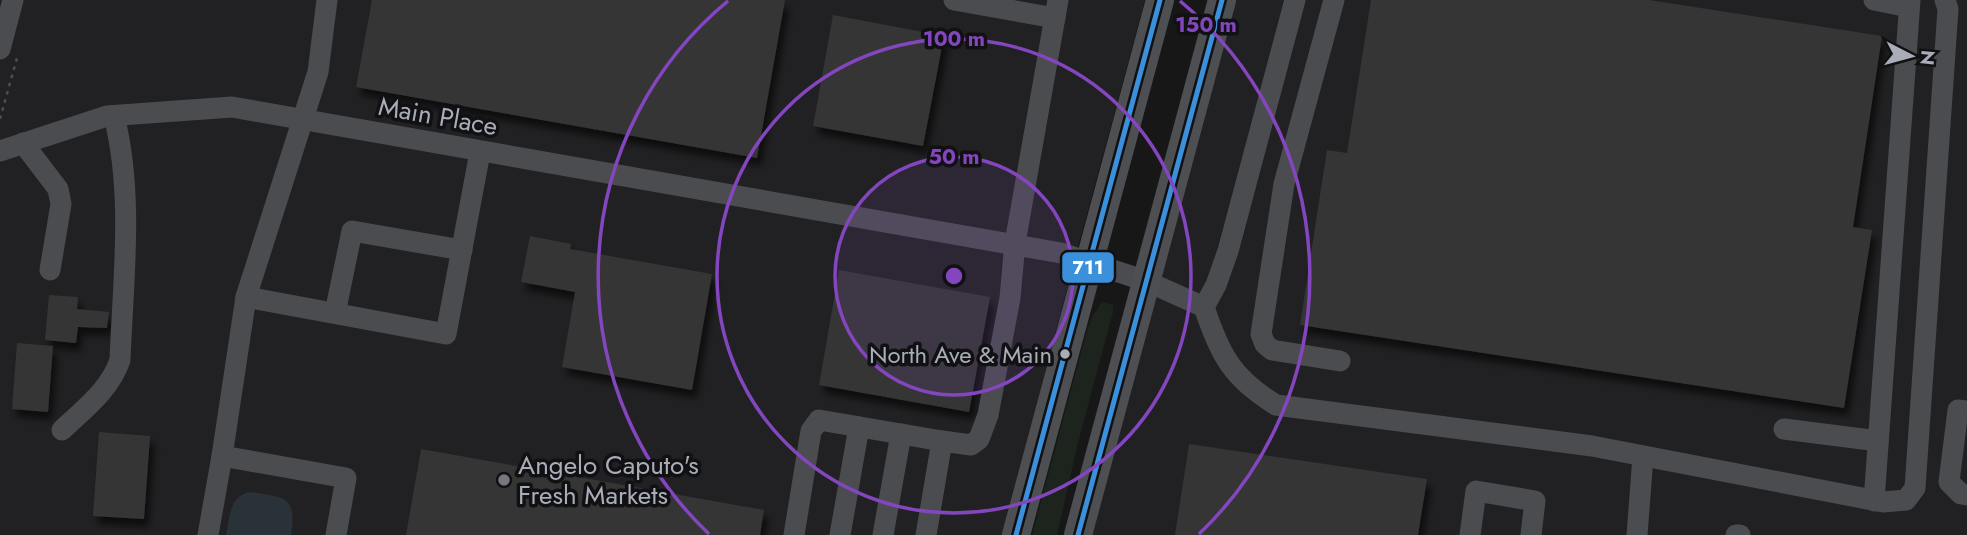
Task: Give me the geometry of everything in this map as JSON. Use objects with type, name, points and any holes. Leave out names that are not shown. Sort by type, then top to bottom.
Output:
[{"type":"main road","points":[[1016,535],[1160,0]]},
{"type":"main road","points":[[1078,535],[1222,0]]},
{"type":"street","points":[[0,49],[13,0]]},
{"type":"street","points":[[208,535],[246,297],[318,72],[327,0]]},
{"type":"street","points":[[794,535],[811,430],[819,420],[971,445],[979,439],[984,428],[1010,298],[1015,243],[1056,9],[954,0]]},
{"type":"street","points":[[1295,0],[1228,251],[1216,285],[1204,307],[1216,344],[1235,372],[1254,391],[1276,405],[1592,446],[1874,500],[1906,500],[1915,488],[1948,9],[1945,0]]},
{"type":"street","points":[[1334,0],[1284,184],[1261,334],[1265,344],[1272,350],[1340,361]]},
{"type":"street","points":[[1874,0],[1910,4],[1874,500]]},
{"type":"street","name":"Main Place","points":[[0,151],[114,116],[232,107],[869,220],[1015,243],[1061,253],[1146,281],[1204,307]]},
{"type":"street","points":[[62,430],[105,388],[115,375],[120,360],[125,215],[123,150],[114,116]]},
{"type":"street","points":[[23,143],[58,189],[61,204],[50,270]]},
{"type":"street","points":[[246,297],[446,334],[480,152]]},
{"type":"street","points":[[1247,177],[1284,184]]},
{"type":"street","points":[[335,313],[352,231],[461,250]]},
{"type":"street","points":[[1967,411],[1958,410],[1949,482],[1961,494],[1967,495]]},
{"type":"street","points":[[840,535],[859,427]]},
{"type":"street","points":[[1784,429],[1878,441]]},
{"type":"street","points":[[883,535],[901,434]]},
{"type":"street","points":[[926,535],[942,441]]},
{"type":"street","points":[[222,456],[346,478],[336,535]]},
{"type":"street","points":[[1637,535],[1643,456]]},
{"type":"street","points":[[1470,535],[1476,491],[1535,501],[1531,535]]},
{"type":"shaded area","points":[[0,0],[1145,0],[1065,295],[1004,535],[0,535]]},
{"type":"shaded area","points":[[1235,0],[1967,0],[1967,535],[1086,535]]},
{"type":"shaded area","points":[[1102,302],[1113,305],[1113,312],[1057,535],[1032,535],[1087,331]]},
{"type":"shaded area","points":[[251,492],[280,498],[290,505],[291,535],[226,535],[234,502],[238,497]]},
{"type":"building","points":[[372,0],[785,0],[757,158],[356,87]]},
{"type":"building","points":[[1371,0],[1649,0],[1882,36],[1853,227],[1872,230],[1844,408],[1300,325],[1327,150],[1347,153]]},
{"type":"building","points":[[833,15],[944,36],[923,146],[813,126]]},
{"type":"building","points":[[530,236],[571,244],[570,249],[712,274],[692,390],[562,367],[575,292],[521,282]]},
{"type":"building","points":[[839,270],[990,297],[969,412],[819,385]]},
{"type":"building","points":[[49,295],[78,297],[77,309],[109,312],[107,328],[78,327],[76,343],[45,340]]},
{"type":"building","points":[[17,343],[53,346],[48,412],[12,409]]},
{"type":"building","points":[[99,432],[150,436],[144,519],[93,516]]},
{"type":"building","points":[[1189,444],[1427,479],[1418,535],[1175,535]]},
{"type":"building","name":"Angelo Caputo's Fresh Markets","points":[[421,449],[764,510],[760,535],[406,535]]},
{"type":"transit line","name":"711","points":[[1016,535],[1160,0]]},
{"type":"transit line","name":"711","points":[[1078,535],[1222,0]]},
{"type":"place","name":"North Ave & Main","points":[[1065,354]]},
{"type":"place","name":"Angelo Caputo's Fresh Markets","points":[[504,480]]}]
